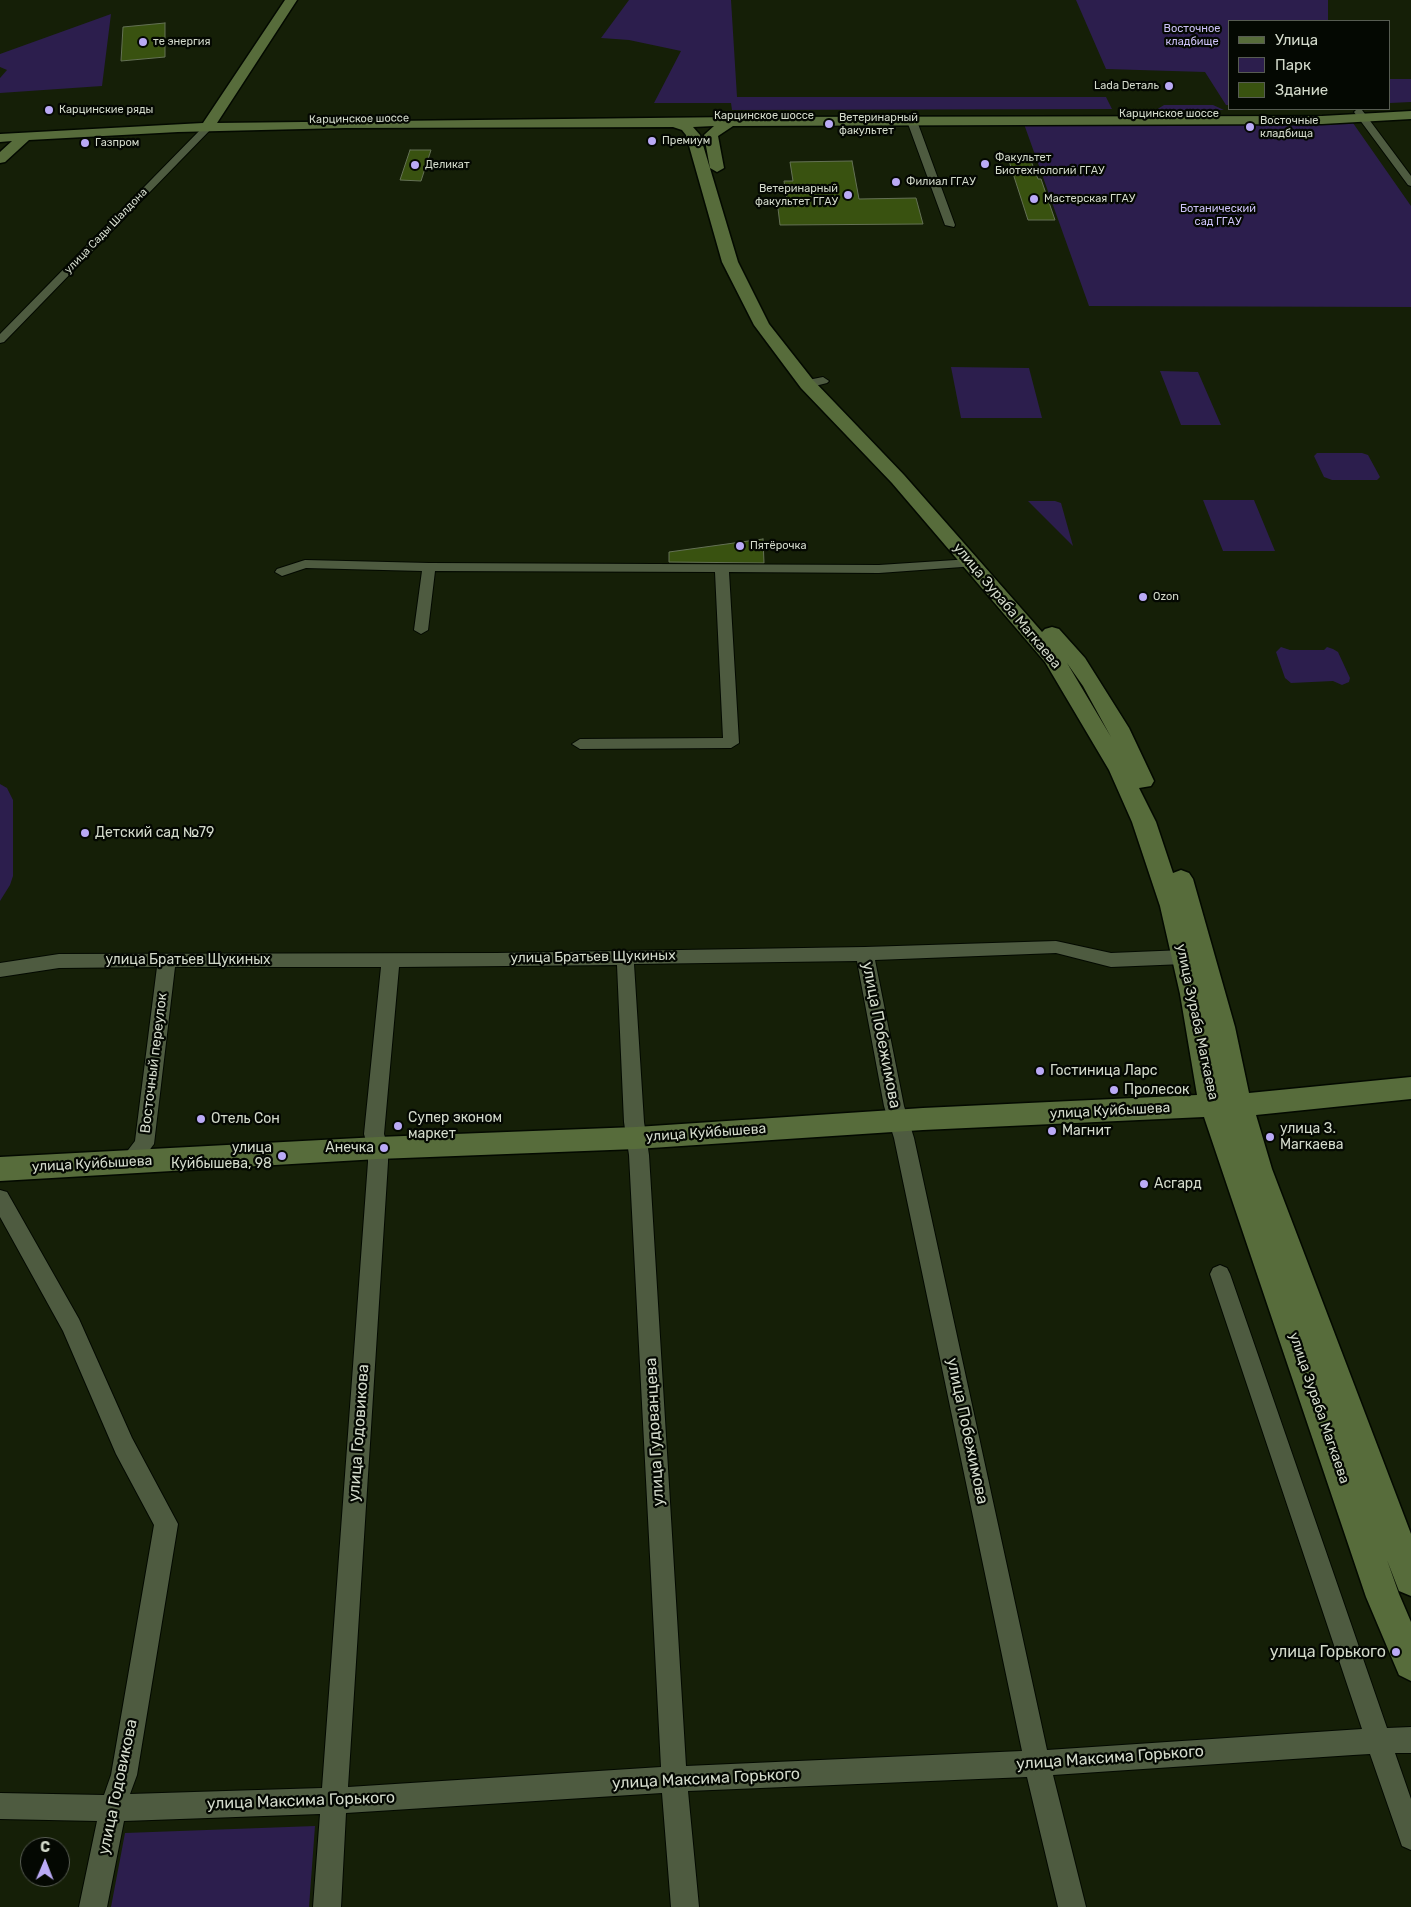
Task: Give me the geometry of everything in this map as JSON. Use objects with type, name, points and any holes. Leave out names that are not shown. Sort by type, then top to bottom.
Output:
[{"type":"main road","points":[[209,126],[291,0]]},
{"type":"main road","name":"Карцинское шоссе","points":[[731,119],[1362,115],[1411,107]]},
{"type":"main road","name":"Карцинское шоссе","points":[[731,119],[912,121],[1411,114]]},
{"type":"main road","name":"Карцинское шоссе","points":[[0,138],[378,118],[703,125]]},
{"type":"main road","points":[[672,122],[686,127],[724,125],[731,119]]},
{"type":"main road","name":"Карцинское шоссе","points":[[209,126],[672,122],[703,125]]},
{"type":"main road","name":"улица Зураба Магкаева","points":[[703,125],[730,262],[762,325],[815,383],[1054,659],[1120,770],[1144,822],[1172,906],[1193,994],[1207,1084],[1226,1104],[1277,1223],[1411,1579]]},
{"type":"main road","points":[[0,159],[26,136]]},
{"type":"main road","name":"улица Зураба Магкаева","points":[[815,383],[1023,597],[1078,663],[1108,709],[1151,797],[1185,891],[1220,1018],[1226,1104],[1383,1597],[1411,1663]]},
{"type":"main road","name":"улица Куйбышева","points":[[0,1169],[378,1148],[636,1138],[899,1120],[1323,1098],[1411,1088]]},
{"type":"street","points":[[1362,115],[1411,183]]},
{"type":"street","points":[[912,121],[950,225]]},
{"type":"street","name":"улица Сады Шалдона","points":[[0,340],[209,126]]},
{"type":"street","points":[[282,572],[305,564],[429,567],[879,569],[971,563]]},
{"type":"street","points":[[421,630],[429,567]]},
{"type":"street","points":[[580,744],[731,743],[722,569]]},
{"type":"street","name":"улица Братьев Щукиных","points":[[0,970],[60,961],[865,954],[1056,947],[1112,960],[1184,957]]},
{"type":"street","name":"улица Побежимова","points":[[865,954],[894,1106],[899,1120],[1038,1763],[1072,1907]]},
{"type":"street","name":"улица Гудованцева","points":[[625,957],[684,1907]]},
{"type":"street","name":"улица Годовикова","points":[[326,1907],[334,1826],[333,1801],[378,1148],[374,1134],[390,959]]},
{"type":"street","name":"Восточный переулок","points":[[129,1162],[144,1144],[167,960]]},
{"type":"street","name":"улица Годовикова","points":[[0,1198],[70,1326],[124,1446],[166,1524],[124,1775],[113,1808],[93,1907]]},
{"type":"street","points":[[1220,1274],[1368,1710],[1380,1740],[1411,1836]]},
{"type":"street","name":"улица Максима Горького","points":[[0,1806],[113,1808],[333,1801],[676,1779],[1038,1763],[1380,1740],[1411,1740]]},
{"type":"green space","points":[[629,0],[731,0],[737,97],[1106,97],[1112,109],[732,110],[731,103],[654,103],[681,51],[629,40],[601,38]]},
{"type":"green space","name":"Восточное кладбище","points":[[1076,0],[1328,0],[1328,20],[1228,20],[1228,105],[1226,105],[1205,72],[1106,69]]},
{"type":"green space","points":[[111,14],[102,86],[0,93],[0,78],[7,70],[0,67],[0,54]]},
{"type":"green space","points":[[1391,79],[1411,79],[1411,102],[1391,103]]},
{"type":"green space","points":[[1164,105],[1213,105],[1224,110],[1156,110]]},
{"type":"green space","name":"Ботанический сад ГГАУ","points":[[1353,123],[1411,206],[1411,307],[1089,306],[1024,124]]},
{"type":"green space","points":[[951,367],[1029,368],[1042,418],[961,418]]},
{"type":"green space","points":[[1160,371],[1198,372],[1221,425],[1181,425]]},
{"type":"green space","points":[[1317,453],[1362,453],[1368,455],[1380,477],[1377,480],[1332,480],[1324,477],[1314,456]]},
{"type":"green space","points":[[1203,500],[1254,500],[1275,551],[1223,551]]},
{"type":"green space","points":[[1028,501],[1055,501],[1061,503],[1073,546]]},
{"type":"green space","points":[[1281,647],[1290,650],[1324,650],[1327,647],[1333,649],[1338,652],[1350,678],[1349,682],[1342,685],[1333,681],[1291,683],[1285,678],[1276,652]]},
{"type":"green space","points":[[0,784],[7,788],[13,800],[13,876],[0,901]]},
{"type":"green space","points":[[315,1826],[309,1907],[111,1907],[125,1833]]},
{"type":"building","name":"те энергия","points":[[165,23],[165,57],[121,61],[123,27]]},
{"type":"building","name":"Деликат","points":[[410,150],[431,150],[421,181],[400,180]]},
{"type":"building","points":[[852,161],[859,199],[916,198],[923,224],[780,225],[777,200],[787,200],[784,181],[793,181],[790,162]]},
{"type":"building","name":"Мастерская ГГАУ","points":[[1009,161],[1031,161],[1038,179],[1041,179],[1055,220],[1028,220]]},
{"type":"building","name":"Пятёрочка","points":[[763,539],[764,563],[669,562],[669,552]]},
{"type":"place","name":"те энергия","points":[[143,42]]},
{"type":"place","name":"Lada Dеталь","points":[[1169,86]]},
{"type":"place","name":"Карцинские ряды","points":[[49,110]]},
{"type":"place","name":"Ветеринарный факультет","points":[[829,124]]},
{"type":"place","name":"Восточные кладбища","points":[[1250,127]]},
{"type":"place","name":"Премиум","points":[[652,141]]},
{"type":"place","name":"Газпром","points":[[85,143]]},
{"type":"place","name":"Факультет Биотехнологий ГГАУ","points":[[985,164]]},
{"type":"place","name":"Деликат","points":[[415,165]]},
{"type":"place","name":"Филиал ГГАУ","points":[[896,182]]},
{"type":"place","name":"Ветеринарный факультет ГГАУ","points":[[848,195]]},
{"type":"place","name":"Мастерская ГГАУ","points":[[1034,199]]},
{"type":"place","name":"Пятёрочка","points":[[740,546]]},
{"type":"place","name":"Ozon","points":[[1143,597]]},
{"type":"place","name":"Детский сад №79","points":[[85,833]]},
{"type":"place","name":"Гостиница Ларс","points":[[1040,1071]]},
{"type":"place","name":"Пролесок","points":[[1114,1090]]},
{"type":"place","name":"Отель Сон","points":[[201,1119]]},
{"type":"place","name":"Супер эконом маркет","points":[[398,1126]]},
{"type":"place","name":"Магнит","points":[[1052,1131]]},
{"type":"place","name":"улица З. Магкаева","points":[[1270,1137]]},
{"type":"place","name":"Анечка","points":[[384,1148]]},
{"type":"place","name":"улица Куйбышева, 98","points":[[282,1156]]},
{"type":"place","name":"Асгард","points":[[1144,1184]]},
{"type":"place","name":"улица Горького","points":[[1396,1652]]}]
